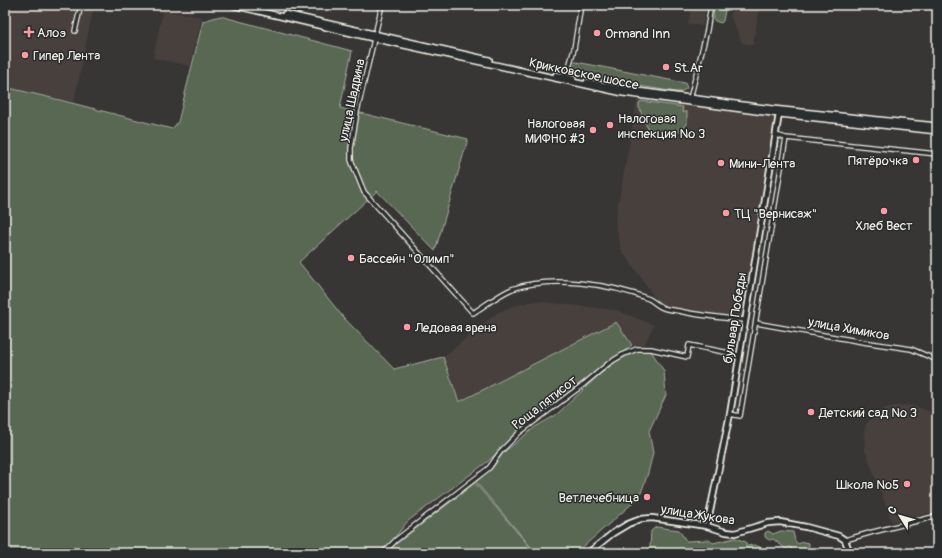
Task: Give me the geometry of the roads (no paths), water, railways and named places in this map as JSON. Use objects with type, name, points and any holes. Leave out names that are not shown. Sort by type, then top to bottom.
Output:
[{"type":"main road","name":"Крикковское шоссе","points":[[233,5],[623,93],[690,99],[779,114],[937,131]]},
{"type":"main road","points":[[248,5],[375,36]]},
{"type":"main road","points":[[690,99],[937,126]]},
{"type":"street","points":[[75,31],[81,5]]},
{"type":"street","name":"улица Шадрина","points":[[382,5],[358,112],[351,148],[351,160],[364,192],[473,313],[497,296],[512,290],[534,283],[565,282],[599,286],[630,293],[650,299],[662,308],[691,314],[745,320]]},
{"type":"street","points":[[566,79],[574,49],[581,5]]},
{"type":"street","points":[[690,99],[707,30],[711,5]]},
{"type":"street","name":"бульвар Победы","points":[[707,526],[730,414],[779,114]]},
{"type":"street","points":[[776,134],[786,138],[937,154]]},
{"type":"street","points":[[730,414],[740,416],[786,138]]},
{"type":"street","name":"улица Химиков","points":[[756,323],[911,349],[937,360]]},
{"type":"street","name":"Роща пятисот","points":[[383,553],[396,540],[489,468],[501,451],[520,432],[584,384],[609,363],[624,354],[637,349],[651,349],[687,357],[689,345],[739,355]]},
{"type":"street","points":[[850,553],[845,540],[937,516]]},
{"type":"street","name":"улица Жукова","points":[[588,553],[613,533],[628,524],[641,519],[652,518],[707,526],[726,532],[735,533],[768,523],[780,522],[831,533],[845,540]]},
{"type":"place","name":"Алоэ","points":[[29,32]]},
{"type":"place","name":"Ormand Inn","points":[[597,33]]},
{"type":"place","name":"Гипер Лента","points":[[25,55]]},
{"type":"place","name":"St.Ar","points":[[666,67]]},
{"type":"place","name":"Налоговая инспекция № 3","points":[[610,125]]},
{"type":"place","name":"Налоговая МИФНС #3","points":[[593,130]]},
{"type":"place","name":"Пятёрочка","points":[[916,160]]},
{"type":"place","name":"Мини-Лента","points":[[721,163]]},
{"type":"place","name":"Хлеб Вест","points":[[884,211]]},
{"type":"place","name":"ТЦ \"Вернисаж\"","points":[[726,213]]},
{"type":"place","name":"Бассейн \"Олимп\"","points":[[351,258]]},
{"type":"place","name":"Ледовая арена","points":[[407,327]]},
{"type":"place","name":"Детский сад № 3","points":[[811,412]]},
{"type":"place","name":"Школа №5","points":[[907,484]]},
{"type":"place","name":"Ветлечебница","points":[[647,497]]}]
